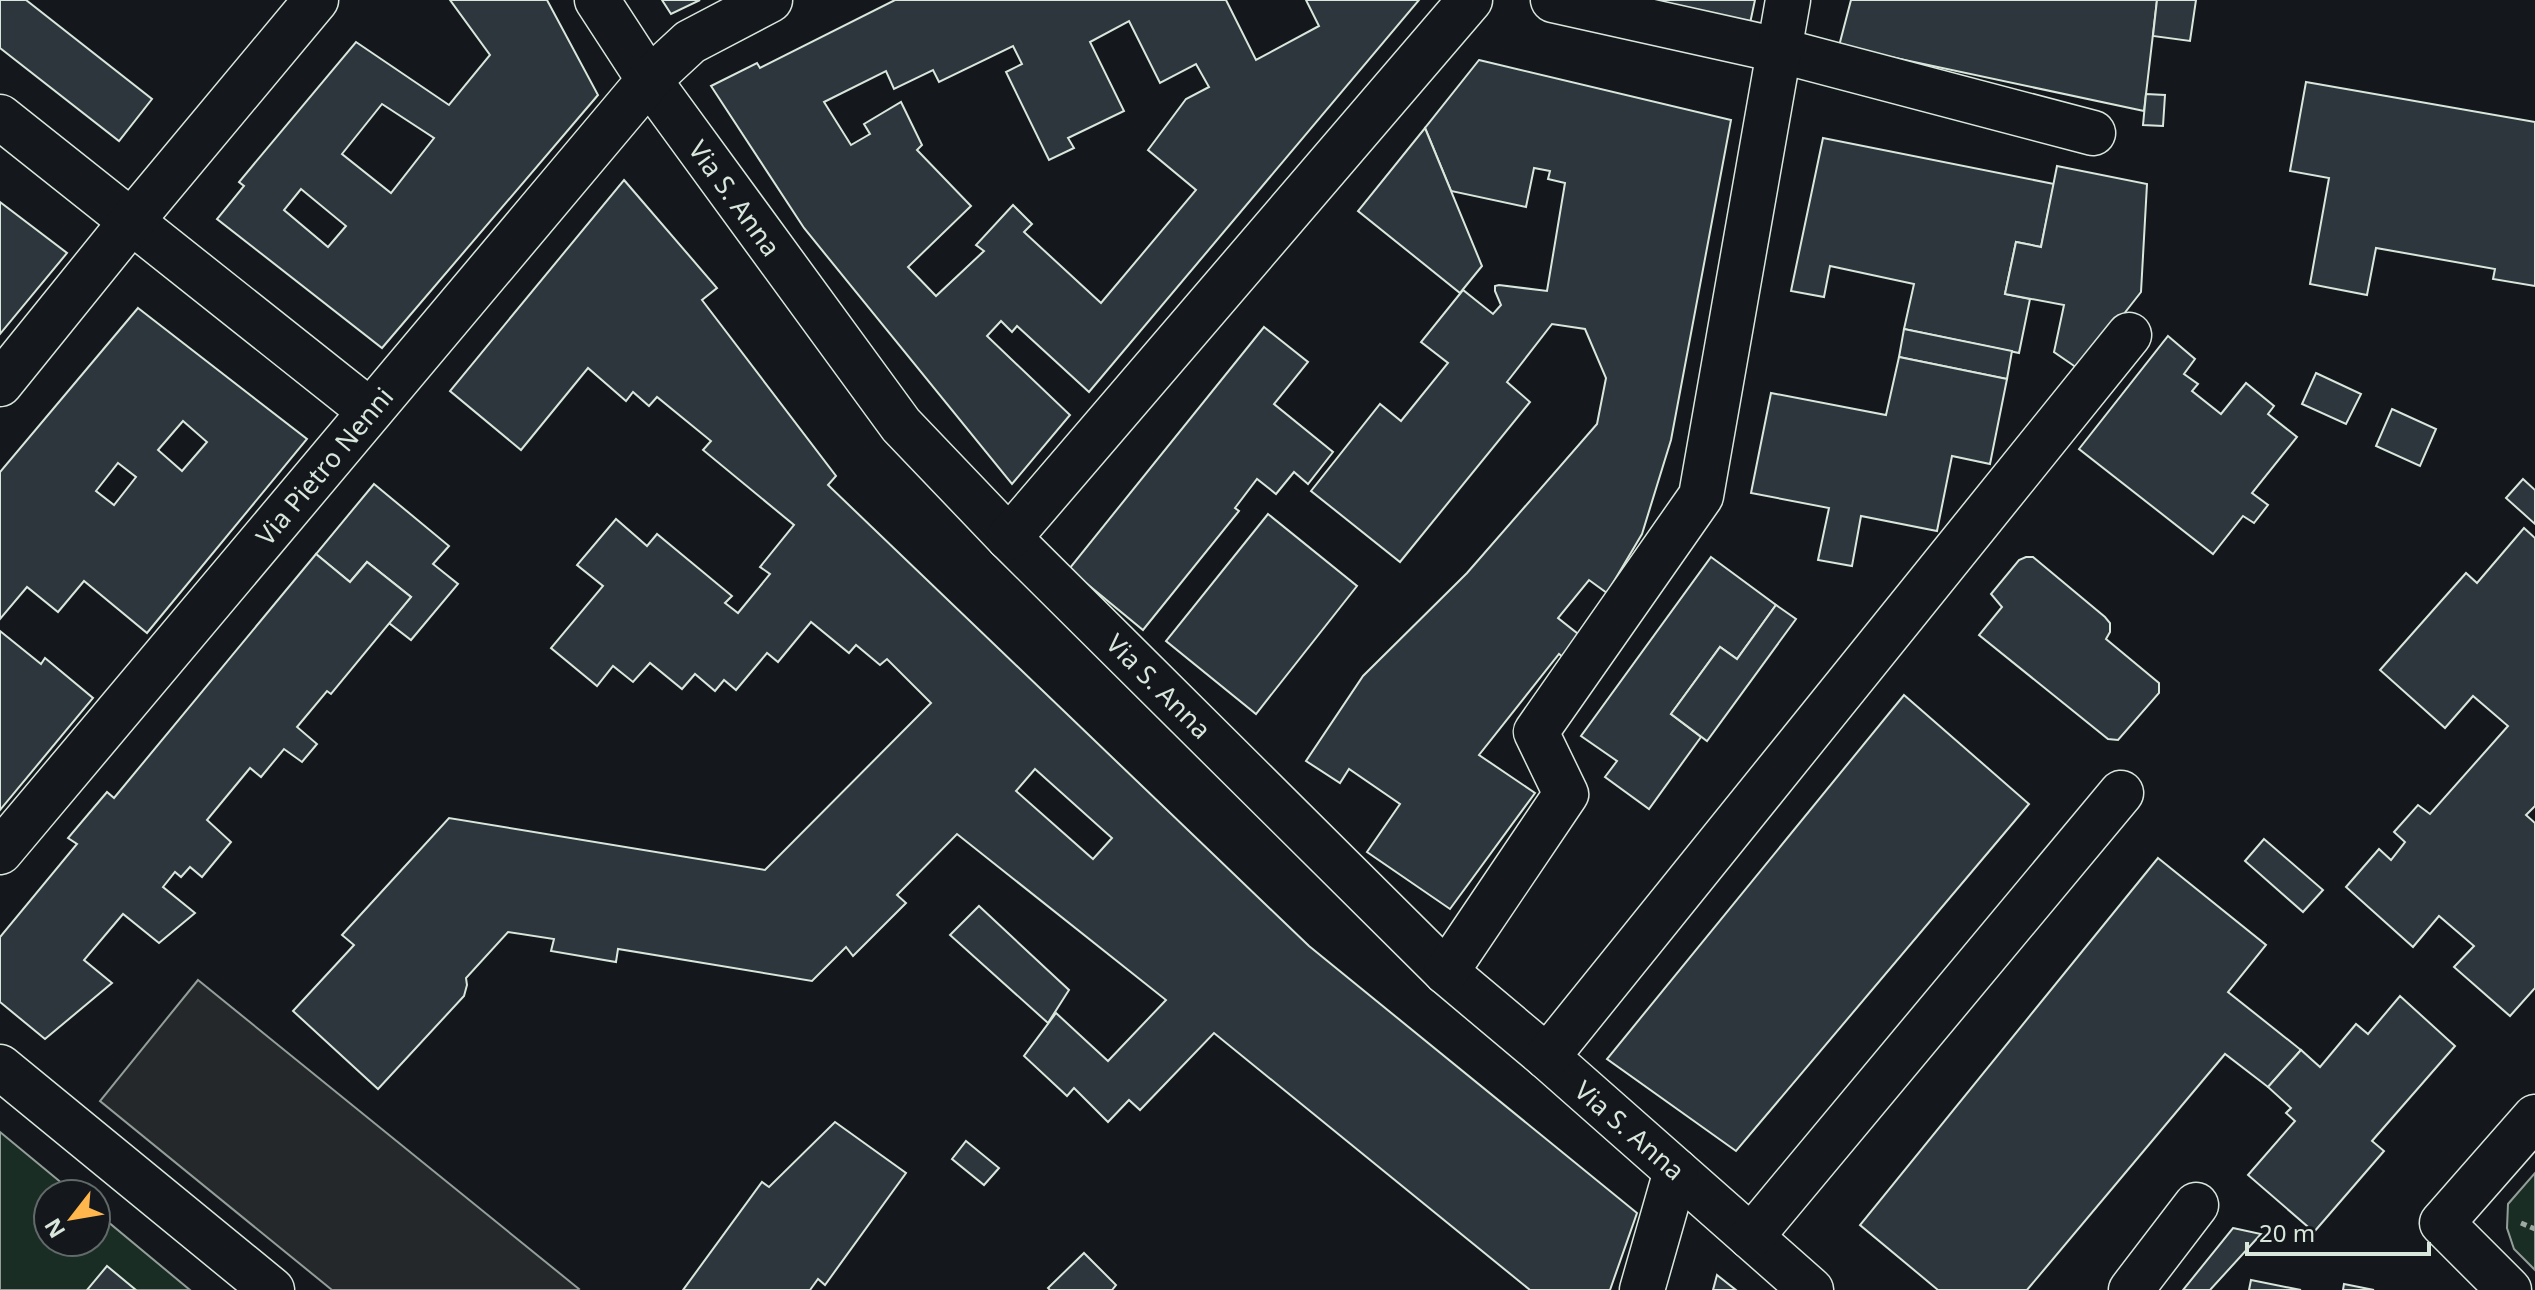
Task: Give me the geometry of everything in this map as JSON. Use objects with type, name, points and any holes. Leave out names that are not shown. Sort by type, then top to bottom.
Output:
[{"type":"street","points":[[0,384],[316,0]]},
{"type":"street","name":"Via S. Anna","points":[[597,0],[649,80],[901,425],[1009,538],[1446,972],[1811,1290]]},
{"type":"street","name":"Via Pietro Nenni","points":[[0,852],[649,80],[690,42],[770,0]]},
{"type":"street","points":[[1009,538],[1470,0]]},
{"type":"street","points":[[1553,0],[1778,50],[2093,133]]},
{"type":"street","points":[[1446,972],[1566,794],[1536,732],[1701,496],[1788,0]]},
{"type":"street","points":[[0,117],[370,411]]},
{"type":"street","points":[[1547,1057],[2129,335]]},
{"type":"street","points":[[1751,1237],[2121,793]]},
{"type":"street","points":[[0,1067],[272,1290]]},
{"type":"street","points":[[2509,1290],[2442,1223],[2535,1117]]},
{"type":"street","points":[[1642,1290],[1676,1171]]},
{"type":"street","points":[[2131,1290],[2196,1205]]},
{"type":"path","points":[[2520,1223],[2535,1229]]},
{"type":"green space","points":[[0,1132],[56,1178],[32,1178],[32,1258],[112,1258],[112,1225],[190,1290],[0,1290]]},
{"type":"green space","points":[[2535,1173],[2535,1270],[2514,1249],[2507,1228],[2508,1204]]},
{"type":"shaded area","points":[[198,980],[579,1289],[332,1290],[100,1101]]},
{"type":"building","points":[[0,0],[26,0],[152,99],[119,141],[0,48]]},
{"type":"building","points":[[450,0],[547,0],[598,95],[382,348],[217,219],[244,186],[239,182],[356,42],[449,105],[490,55]],"holes":[[[382,104],[434,138],[391,193],[342,154]],[[301,189],[346,226],[328,247],[284,210]]]},
{"type":"building","points":[[662,0],[700,0],[671,14]]},
{"type":"building","points":[[895,0],[1226,0],[1256,60],[1319,26],[1306,0],[1419,0],[1089,392],[1017,326],[1012,332],[1001,321],[987,336],[1070,415],[1012,484],[804,228],[711,86],[757,63],[760,68]],"holes":[[[1129,21],[1160,83],[1196,64],[1209,87],[1186,99],[1148,150],[1196,190],[1101,303],[1024,232],[1032,224],[1013,205],[976,245],[984,251],[936,296],[908,267],[971,206],[917,150],[922,145],[901,102],[864,124],[870,134],[851,145],[824,102],[886,71],[894,89],[933,70],[939,82],[1013,46],[1022,64],[1006,72],[1049,160],[1074,148],[1068,138],[1124,111],[1090,42]]]},
{"type":"building","points":[[1636,0],[1755,0],[1749,28]]},
{"type":"building","points":[[1851,0],[2157,0],[2144,111],[1839,46]]},
{"type":"building","points":[[2157,0],[2196,0],[2190,41],[2153,36]]},
{"type":"building","points":[[1479,60],[1731,120],[1671,440],[1642,534],[1607,593],[1589,580],[1558,618],[1587,641],[1570,663],[1559,654],[1479,755],[1535,793],[1450,909],[1367,852],[1400,804],[1349,769],[1340,783],[1306,761],[1363,676],[1467,573],[1597,424],[1606,378],[1585,329],[1552,324],[1507,382],[1530,402],[1400,562],[1311,491],[1380,404],[1401,421],[1448,363],[1421,342],[1463,290],[1493,314],[1501,305],[1495,286],[1547,291],[1565,183],[1548,179],[1550,171],[1534,168],[1526,207],[1451,191],[1425,128]]},
{"type":"building","points":[[2306,82],[2535,122],[2535,286],[2493,279],[2495,269],[2376,248],[2367,295],[2310,284],[2329,178],[2290,171]]},
{"type":"building","points":[[2146,94],[2165,95],[2163,126],[2143,125]]},
{"type":"building","points":[[1425,128],[1482,266],[1460,293],[1358,211]]},
{"type":"building","points":[[1823,138],[2054,184],[2041,247],[2016,242],[2005,294],[2030,299],[2019,353],[1904,329],[1914,284],[1830,266],[1824,297],[1791,291]]},
{"type":"building","points":[[2057,166],[2147,184],[2141,292],[2080,370],[2054,352],[2064,305],[2005,294],[2016,242],[2041,247]]},
{"type":"building","points":[[624,180],[717,288],[702,300],[836,476],[828,485],[1309,946],[1637,1213],[1610,1290],[1530,1290],[1214,1033],[1140,1110],[1129,1100],[1108,1122],[1074,1088],[1067,1096],[1024,1056],[1056,1013],[1108,1061],[1166,1000],[957,834],[897,895],[906,903],[853,956],[846,947],[812,981],[618,949],[616,962],[551,951],[554,939],[508,932],[466,978],[464,996],[378,1089],[293,1011],[354,945],[342,935],[449,818],[765,870],[931,703],[887,659],[880,665],[856,645],[849,653],[811,622],[778,662],[767,653],[736,690],[724,680],[715,691],[695,674],[682,689],[650,663],[633,682],[613,666],[597,686],[551,648],[603,586],[577,565],[616,519],[647,546],[657,534],[732,596],[725,603],[738,613],[770,574],[760,567],[794,525],[703,450],[711,441],[657,397],[649,406],[633,392],[626,401],[588,368],[521,450],[450,391]],"holes":[[[1035,769],[1112,838],[1093,859],[1016,791]]]},
{"type":"building","points":[[0,202],[67,253],[0,334]]},
{"type":"building","points":[[138,308],[307,439],[147,633],[84,581],[58,612],[27,587],[0,619],[0,472]],"holes":[[[183,421],[207,442],[182,471],[158,450]],[[118,463],[136,477],[114,505],[96,491]]]},
{"type":"building","points":[[1264,327],[1308,362],[1274,404],[1333,452],[1308,484],[1294,472],[1276,494],[1257,479],[1235,508],[1239,511],[1143,630],[1069,569]]},
{"type":"building","points":[[1904,329],[2012,351],[2007,379],[1899,357]]},
{"type":"building","points":[[2168,336],[2195,359],[2184,374],[2198,384],[2192,391],[2221,414],[2246,383],[2274,406],[2268,414],[2297,437],[2252,493],[2268,505],[2254,523],[2243,516],[2213,554],[2079,449]]},
{"type":"building","points":[[1899,357],[2007,379],[1990,464],[1952,456],[1937,531],[1861,516],[1852,566],[1818,560],[1829,508],[1751,493],[1771,393],[1886,415]]},
{"type":"building","points":[[2316,373],[2361,394],[2346,424],[2302,404]]},
{"type":"building","points":[[2392,409],[2436,429],[2420,466],[2376,446]]},
{"type":"building","points":[[2523,479],[2535,490],[2535,524],[2506,498]]},
{"type":"building","points":[[374,484],[449,546],[433,564],[458,584],[411,640],[389,623],[411,597],[367,562],[350,582],[316,554]]},
{"type":"building","points":[[1268,514],[1357,586],[1256,714],[1166,641]]},
{"type":"building","points":[[2524,528],[2535,538],[2535,806],[2526,815],[2535,823],[2535,988],[2510,1016],[2454,967],[2474,946],[2439,916],[2413,947],[2346,887],[2379,849],[2391,860],[2405,842],[2394,832],[2418,805],[2430,814],[2508,726],[2473,696],[2445,728],[2380,670],[2466,573],[2477,583]]},
{"type":"building","points":[[316,554],[350,582],[367,562],[411,597],[331,694],[327,691],[297,727],[317,744],[302,762],[284,749],[261,777],[250,768],[207,820],[231,842],[202,877],[190,867],[181,877],[175,872],[163,887],[195,913],[159,943],[123,914],[84,960],[112,983],[45,1039],[0,1002],[0,937],[77,844],[68,838],[107,792],[114,798]]},
{"type":"building","points":[[1711,557],[1776,605],[1737,659],[1720,647],[1671,714],[1701,737],[1649,809],[1605,777],[1617,761],[1581,736]]},
{"type":"building","points":[[2033,557],[2105,617],[2110,623],[2106,639],[2159,683],[2159,693],[2118,740],[2108,739],[1979,635],[2002,607],[1991,594],[2019,560]]},
{"type":"building","points":[[1776,605],[1796,619],[1707,741],[1671,714],[1720,647],[1737,659]]},
{"type":"building","points":[[0,631],[41,664],[45,658],[93,698],[0,810]]},
{"type":"building","points":[[1904,695],[2029,804],[1736,1151],[1607,1059]]},
{"type":"building","points":[[2264,839],[2323,890],[2303,912],[2245,861]]},
{"type":"building","points":[[2158,858],[2266,945],[2228,992],[2301,1050],[2268,1087],[2225,1054],[2027,1290],[1938,1290],[1860,1225]]},
{"type":"building","points":[[979,906],[1069,990],[1048,1023],[950,935]]},
{"type":"building","points":[[2400,996],[2455,1046],[2372,1141],[2384,1151],[2314,1232],[2248,1175],[2295,1121],[2286,1113],[2291,1108],[2268,1087],[2301,1050],[2320,1067],[2356,1024],[2368,1034]]},
{"type":"building","points":[[835,1122],[906,1173],[825,1285],[818,1279],[810,1290],[683,1290],[762,1182],[769,1187]]},
{"type":"building","points":[[966,1141],[999,1168],[984,1185],[952,1159]]},
{"type":"building","points":[[2233,1228],[2261,1234],[2210,1290],[2183,1290]]},
{"type":"building","points":[[1084,1253],[1116,1285],[1112,1290],[1050,1290],[1048,1288]]},
{"type":"building","points":[[107,1266],[136,1290],[87,1290]]},
{"type":"building","points":[[1717,1275],[1736,1290],[1713,1290]]},
{"type":"building","points":[[2251,1280],[2301,1290],[2249,1290]]},
{"type":"building","points":[[2344,1284],[2374,1290],[2343,1290]]}]
